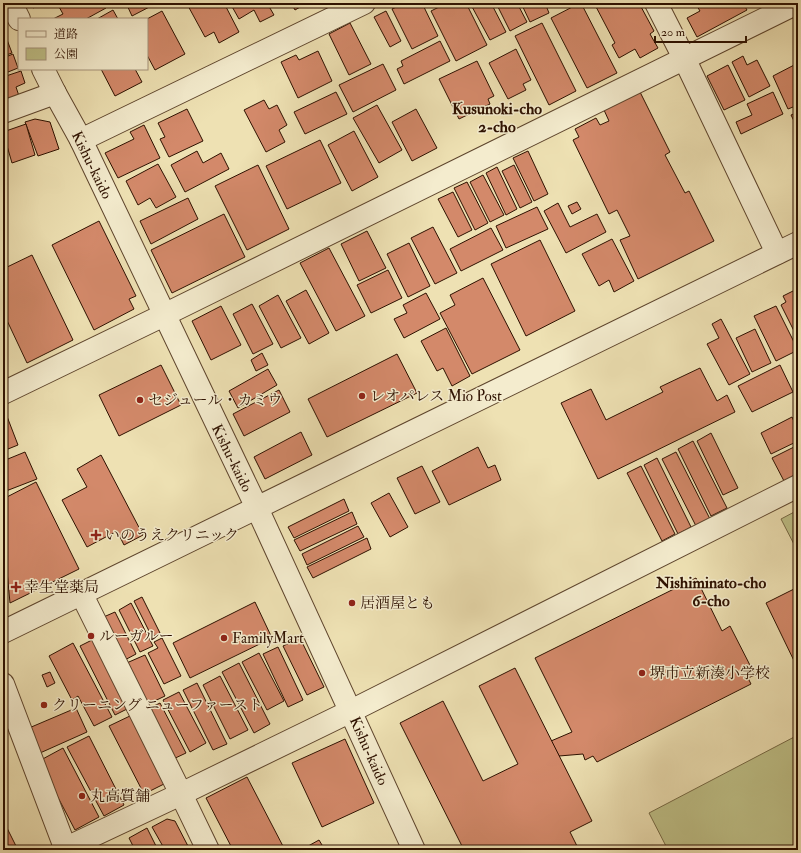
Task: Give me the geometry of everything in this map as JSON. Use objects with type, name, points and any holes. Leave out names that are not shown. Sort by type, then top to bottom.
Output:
[{"type":"street","points":[[11,3],[18,18]]},
{"type":"street","points":[[81,140],[364,3]]},
{"type":"street","points":[[656,3],[684,58],[777,253]]},
{"type":"street","points":[[3,393],[797,3]]},
{"type":"street","name":"Kishu-kaido","points":[[44,70],[81,140],[257,508],[414,850]]},
{"type":"street","points":[[3,112],[55,93]]},
{"type":"street","points":[[3,632],[798,243]]},
{"type":"street","points":[[3,684],[64,850],[351,711],[798,486]]},
{"type":"street","points":[[81,593],[208,850]]},
{"type":"green space","points":[[798,510],[798,552],[781,519]]},
{"type":"green space","points":[[798,735],[798,850],[668,850],[649,813]]},
{"type":"building","points":[[30,3],[43,3],[33,8]]},
{"type":"building","points":[[61,3],[104,3],[106,8],[88,18],[55,18],[63,14],[58,5]]},
{"type":"building","points":[[126,3],[157,3],[132,16]]},
{"type":"building","points":[[224,3],[239,32],[219,43],[214,32],[205,37],[187,4]]},
{"type":"building","points":[[230,3],[267,3],[274,15],[260,22],[254,10],[239,19]]},
{"type":"building","points":[[291,3],[307,3],[295,10]]},
{"type":"building","points":[[405,3],[422,3],[438,36],[412,49],[392,9]]},
{"type":"building","points":[[447,3],[466,3],[487,45],[456,61],[431,11]]},
{"type":"building","points":[[470,3],[491,3],[506,32],[490,40]]},
{"type":"building","points":[[496,3],[517,3],[527,22],[510,31]]},
{"type":"building","points":[[521,3],[545,3],[549,13],[530,22]]},
{"type":"building","points":[[580,3],[617,73],[587,88],[551,18]]},
{"type":"building","points":[[594,3],[639,3],[654,31],[650,34],[658,48],[640,58],[635,49],[619,58],[612,45],[615,43]]},
{"type":"building","points":[[695,3],[743,3],[747,10],[697,37],[687,18],[700,11]]},
{"type":"building","points":[[113,10],[117,18],[99,18]]},
{"type":"building","points":[[162,11],[185,54],[155,70],[148,57],[148,18]]},
{"type":"building","points":[[386,11],[401,41],[390,47],[374,17]]},
{"type":"building","points":[[350,23],[371,64],[349,75],[329,34]]},
{"type":"building","points":[[542,23],[576,91],[549,105],[515,36]]},
{"type":"building","points":[[6,37],[12,53],[3,56],[3,38]]},
{"type":"building","points":[[440,41],[450,61],[404,84],[397,69],[403,66],[401,61]]},
{"type":"building","points":[[516,49],[531,80],[523,84],[526,90],[508,99],[489,63]]},
{"type":"building","points":[[318,51],[332,81],[298,98],[281,62],[296,55],[299,60]]},
{"type":"building","points":[[13,54],[18,68],[3,74],[3,58]]},
{"type":"building","points":[[743,56],[747,65],[757,60],[770,86],[749,97],[732,62]]},
{"type":"building","points":[[477,61],[494,96],[488,99],[490,104],[459,119],[439,79]]},
{"type":"building","points":[[798,63],[798,105],[788,109],[773,76]]},
{"type":"building","points":[[383,64],[396,90],[353,112],[339,85]]},
{"type":"building","points":[[728,65],[745,100],[724,110],[707,76]]},
{"type":"building","points":[[102,70],[136,70],[142,82],[115,96]]},
{"type":"building","points":[[21,71],[25,83],[16,87],[19,96],[3,101],[3,77]]},
{"type":"building","points":[[336,92],[347,114],[305,134],[294,112]]},
{"type":"building","points":[[640,92],[670,152],[665,155],[685,193],[689,191],[714,241],[638,279],[620,240],[630,236],[617,210],[609,214],[573,140],[579,137],[575,129],[596,118],[600,125],[609,121],[604,110]]},
{"type":"building","points":[[773,92],[783,114],[741,134],[736,122],[752,115],[747,104]]},
{"type":"building","points":[[264,100],[269,109],[277,105],[287,125],[279,130],[285,142],[266,152],[244,110]]},
{"type":"building","points":[[377,105],[402,150],[379,163],[353,118]]},
{"type":"building","points":[[187,109],[203,141],[169,157],[160,139],[165,137],[158,123]]},
{"type":"building","points":[[416,109],[437,148],[412,161],[392,122]]},
{"type":"building","points":[[798,112],[798,129],[791,115]]},
{"type":"building","points":[[35,119],[50,122],[59,149],[38,156],[25,122]]},
{"type":"building","points":[[26,124],[35,155],[12,163],[3,132]]},
{"type":"building","points":[[144,125],[160,158],[118,178],[105,153],[134,139],[130,132]]},
{"type":"building","points":[[354,131],[378,177],[352,191],[328,145]]},
{"type":"building","points":[[320,140],[341,183],[287,209],[266,166]]},
{"type":"building","points":[[197,151],[203,163],[221,153],[229,169],[185,192],[171,165]]},
{"type":"building","points":[[528,151],[548,194],[534,201],[513,158]]},
{"type":"building","points":[[158,164],[176,197],[156,208],[150,198],[138,205],[126,181]]},
{"type":"building","points":[[258,165],[289,229],[247,250],[215,186]]},
{"type":"building","points":[[514,165],[532,202],[520,208],[502,171]]},
{"type":"building","points":[[497,167],[517,209],[506,215],[486,173]]},
{"type":"building","points":[[483,175],[504,215],[490,222],[470,182]]},
{"type":"building","points":[[467,182],[488,223],[475,230],[454,188]]},
{"type":"building","points":[[453,192],[472,230],[458,237],[438,199]]},
{"type":"building","points":[[188,198],[198,219],[151,244],[140,221]]},
{"type":"building","points":[[577,202],[581,209],[572,214],[568,206]]},
{"type":"building","points":[[558,203],[570,227],[597,214],[606,232],[566,253],[544,211]]},
{"type":"building","points":[[537,207],[548,229],[506,248],[496,226]]},
{"type":"building","points":[[224,214],[245,257],[172,293],[151,250]]},
{"type":"building","points":[[99,221],[136,296],[129,299],[134,309],[94,330],[52,245]]},
{"type":"building","points":[[433,227],[457,273],[435,284],[411,238]]},
{"type":"building","points":[[491,228],[503,250],[461,271],[450,249]]},
{"type":"building","points":[[367,231],[386,268],[359,281],[341,244]]},
{"type":"building","points":[[612,239],[634,281],[614,292],[609,280],[599,286],[582,254]]},
{"type":"building","points":[[540,240],[575,311],[526,336],[491,264]]},
{"type":"building","points":[[409,243],[430,286],[408,297],[387,254]]},
{"type":"building","points":[[329,248],[365,316],[336,331],[300,263]]},
{"type":"building","points":[[32,255],[73,340],[27,363],[3,312],[3,269]]},
{"type":"building","points":[[388,270],[402,298],[371,313],[357,285]]},
{"type":"building","points":[[483,278],[520,350],[472,374],[440,313],[455,305],[450,295]]},
{"type":"building","points":[[797,289],[798,339],[781,305],[786,302],[783,296]]},
{"type":"building","points":[[306,290],[329,333],[309,344],[286,301]]},
{"type":"building","points":[[426,293],[440,319],[404,338],[394,319],[407,313],[403,305]]},
{"type":"building","points":[[278,295],[301,338],[281,348],[259,306]]},
{"type":"building","points":[[252,304],[273,344],[253,354],[233,314]]},
{"type":"building","points":[[221,306],[241,345],[211,360],[192,321]]},
{"type":"building","points":[[776,306],[798,350],[776,361],[754,316]]},
{"type":"building","points":[[721,319],[750,374],[729,385],[707,344],[719,338],[712,324]]},
{"type":"building","points":[[446,328],[470,376],[452,386],[443,368],[437,371],[421,341]]},
{"type":"building","points":[[755,329],[771,363],[752,372],[736,338]]},
{"type":"building","points":[[262,353],[268,365],[256,371],[251,360]]},
{"type":"building","name":"レオパレス Mio Post","points":[[397,354],[417,393],[327,437],[308,399]]},
{"type":"building","name":"セジュール・カミウ","points":[[161,365],[181,405],[119,436],[99,395]]},
{"type":"building","points":[[780,365],[793,392],[752,412],[738,386]]},
{"type":"building","points":[[700,368],[717,401],[727,395],[735,412],[598,479],[561,403],[591,389],[606,420],[663,392],[660,387]]},
{"type":"building","points":[[268,369],[277,385],[238,408],[229,391]]},
{"type":"building","points":[[279,390],[290,412],[244,436],[233,414]]},
{"type":"building","points":[[3,406],[18,445],[3,451]]},
{"type":"building","points":[[792,417],[798,430],[798,441],[771,454],[761,433]]},
{"type":"building","points":[[301,432],[312,455],[265,479],[254,457]]},
{"type":"building","points":[[711,433],[738,488],[723,495],[697,441]]},
{"type":"building","points":[[693,441],[727,508],[711,516],[678,449]]},
{"type":"building","points":[[798,445],[798,474],[784,481],[772,458]]},
{"type":"building","points":[[478,447],[488,468],[495,465],[501,480],[449,505],[432,471]]},
{"type":"building","points":[[25,452],[37,479],[6,491],[3,483],[3,461]]},
{"type":"building","points":[[676,452],[710,519],[696,526],[662,459]]},
{"type":"building","points":[[101,455],[143,535],[124,545],[117,531],[87,547],[62,500],[87,487],[77,469]]},
{"type":"building","points":[[657,458],[691,527],[678,534],[644,465]]},
{"type":"building","points":[[422,466],[440,502],[415,514],[397,478]]},
{"type":"building","points":[[641,466],[675,534],[662,541],[627,473]]},
{"type":"building","points":[[36,482],[79,569],[10,603],[3,528],[3,499]]},
{"type":"building","points":[[389,493],[408,527],[390,537],[371,503]]},
{"type":"building","points":[[344,499],[349,511],[294,538],[288,527]]},
{"type":"building","points":[[352,512],[357,524],[300,551],[294,540]]},
{"type":"building","points":[[358,526],[364,537],[307,565],[302,554]]},
{"type":"building","points":[[367,538],[371,549],[313,578],[307,567]]},
{"type":"building","points":[[696,578],[722,631],[730,626],[755,675],[748,678],[751,684],[597,762],[593,756],[585,760],[583,754],[559,756],[551,741],[572,732],[535,658]]},
{"type":"building","points":[[798,587],[798,669],[766,603]]},
{"type":"building","points":[[142,597],[160,633],[152,637],[134,601]]},
{"type":"building","points":[[255,602],[272,638],[190,678],[173,643]]},
{"type":"building","points":[[131,603],[153,646],[140,652],[119,610]]},
{"type":"building","points":[[115,612],[136,654],[121,662],[99,619]]},
{"type":"building","points":[[96,638],[131,707],[115,715],[80,646]]},
{"type":"building","points":[[162,638],[181,676],[164,684],[148,653],[158,648],[154,642]]},
{"type":"building","points":[[300,638],[324,687],[307,695],[283,646]]},
{"type":"building","points":[[73,643],[112,717],[94,726],[78,696],[72,700],[49,656]]},
{"type":"building","points":[[278,647],[303,700],[288,707],[263,654]]},
{"type":"building","points":[[259,653],[284,701],[267,710],[242,662]]},
{"type":"building","points":[[145,655],[165,696],[142,707],[122,665]]},
{"type":"building","points":[[239,663],[270,724],[254,733],[222,672]]},
{"type":"building","points":[[515,668],[592,821],[570,832],[579,850],[464,850],[400,723],[443,701],[483,781],[518,764],[479,686]]},
{"type":"building","points":[[50,672],[55,683],[47,687],[42,675]]},
{"type":"building","points":[[220,676],[248,730],[230,739],[203,685]]},
{"type":"building","points":[[197,683],[227,744],[213,750],[183,690]]},
{"type":"building","points":[[179,692],[206,743],[190,752],[163,700]]},
{"type":"building","points":[[160,703],[186,753],[169,761],[144,711]]},
{"type":"building","points":[[76,708],[87,732],[40,753],[29,728]]},
{"type":"building","points":[[132,715],[166,783],[144,794],[109,726]]},
{"type":"building","points":[[89,736],[124,805],[104,816],[67,747]]},
{"type":"building","points":[[345,739],[374,803],[322,827],[292,763]]},
{"type":"building","points":[[63,748],[99,817],[75,830],[39,761]]},
{"type":"building","points":[[247,777],[285,850],[233,850],[206,798]]},
{"type":"building","points":[[167,819],[175,821],[189,848],[185,850],[165,850],[152,827]]},
{"type":"building","points":[[3,820],[18,850],[3,850]]},
{"type":"building","points":[[147,828],[158,850],[135,850],[129,838]]},
{"type":"building","points":[[319,840],[325,850],[301,850]]},
{"type":"place","name":"レオパレス Mio Post","points":[[362,396]]},
{"type":"place","name":"セジュール・カミウ","points":[[140,400]]},
{"type":"place","name":"いのうえクリニック","points":[[96,535]]},
{"type":"place","name":"幸生堂薬局","points":[[16,587]]},
{"type":"place","name":"居酒屋とも","points":[[352,603]]},
{"type":"place","name":"ルーガルー","points":[[91,636]]},
{"type":"place","name":"FamilyMart","points":[[224,638]]},
{"type":"place","name":"堺市立新湊小学校","points":[[642,673]]},
{"type":"place","name":"クリーニング ニューファースト","points":[[44,705]]},
{"type":"place","name":"丸高質舗","points":[[82,796]]},
{"type":"district","name":"Kusunoki-cho 2-cho","points":[[497,117]]},
{"type":"district","name":"Nishiminato-cho 6-cho","points":[[711,591]]}]
